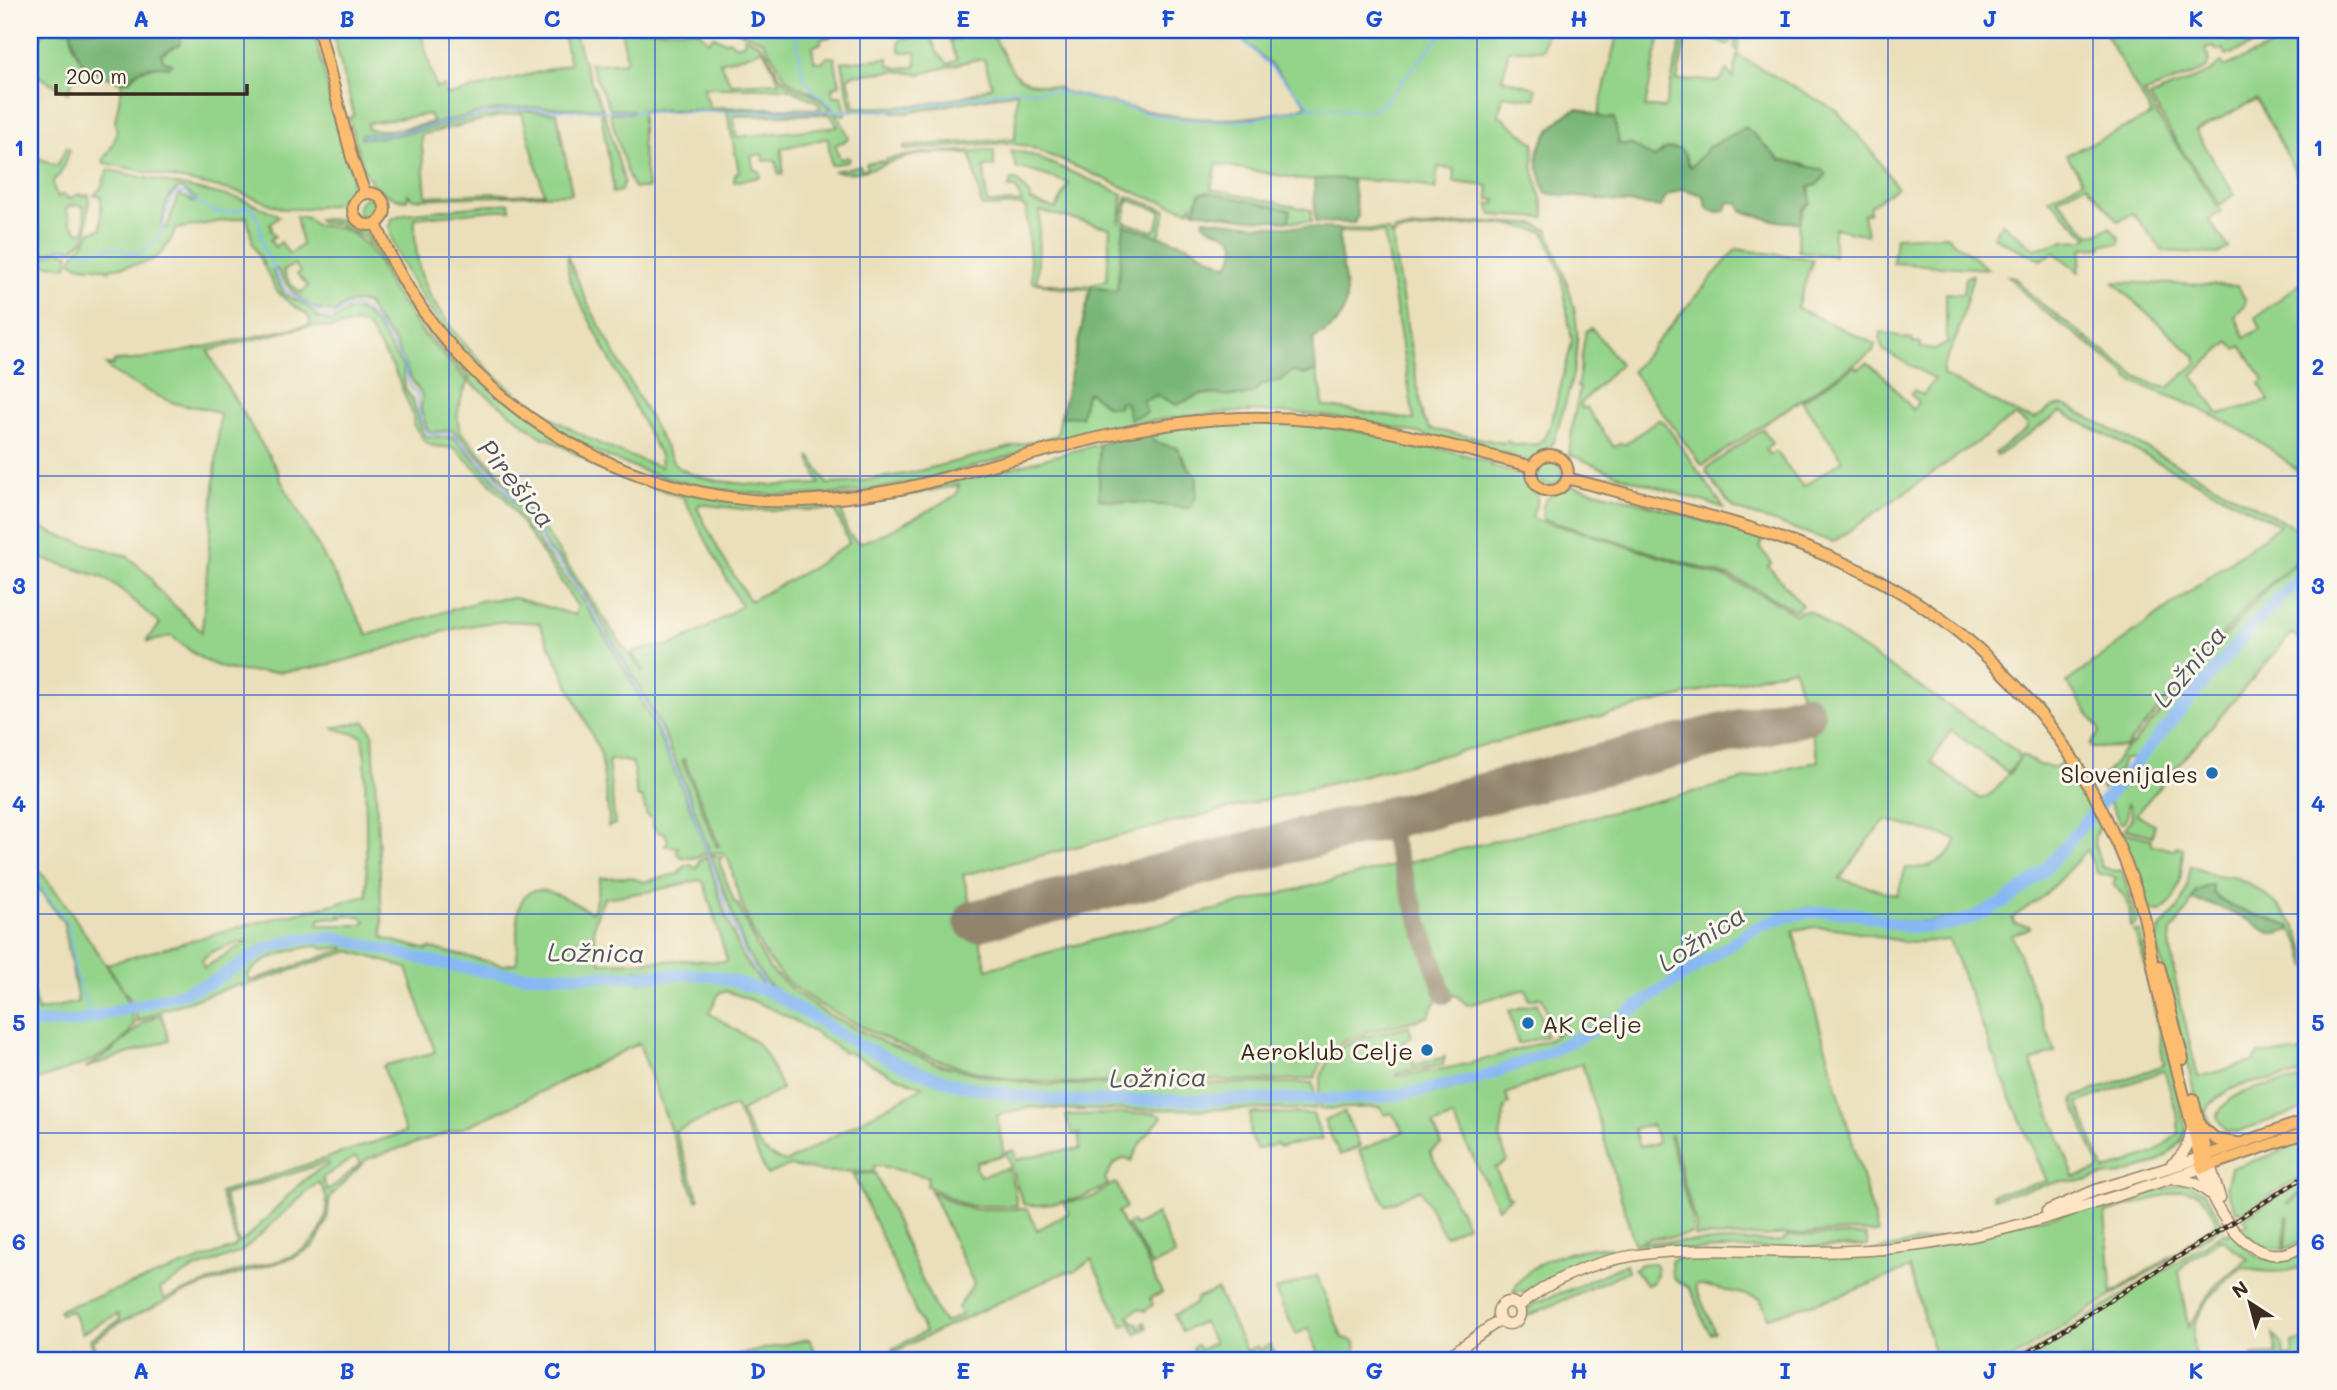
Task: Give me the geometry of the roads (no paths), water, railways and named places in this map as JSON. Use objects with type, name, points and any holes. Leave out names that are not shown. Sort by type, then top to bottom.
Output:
[{"type":"main road","points":[[319,30],[352,158],[365,193]]},
{"type":"main road","points":[[365,193],[379,195],[386,206],[384,216],[376,224],[365,225],[359,222],[353,213],[354,202],[365,193]]},
{"type":"main road","points":[[376,224],[397,270],[445,342],[503,399],[536,424],[586,454],[659,482],[718,496],[768,501],[832,499],[903,488],[1112,434],[1221,419],[1258,417],[1320,419],[1364,426],[1533,467]]},
{"type":"main road","points":[[1555,456],[1566,466],[1567,478],[1564,484],[1553,491],[1541,489],[1533,479],[1533,467],[1541,457],[1555,456]]},
{"type":"main road","points":[[1567,478],[1776,537],[1827,556],[1888,585],[1950,624],[2002,670],[2048,723],[2086,780],[2107,819],[2130,876],[2152,939],[2212,1195],[2229,1222],[2249,1245],[2265,1254],[2290,1253],[2307,1243]]},
{"type":"main road","points":[[2205,1162],[2243,1143],[2307,1120]]},
{"type":"main road","points":[[2196,1126],[2217,1140],[2243,1143]]},
{"type":"main road","points":[[2167,1173],[2184,1152],[2196,1126]]},
{"type":"main road","points":[[1518,1307],[1536,1293],[1573,1273],[1633,1254],[1671,1250],[1809,1252],[1883,1249],[2032,1222],[2167,1173],[2307,1132]]},
{"type":"main road","points":[[2205,1162],[2229,1222]]},
{"type":"main road","points":[[2167,1173],[2195,1183],[2212,1195]]},
{"type":"main road","points":[[1511,1302],[1518,1307],[1520,1315],[1516,1322],[1508,1324],[1500,1320],[1499,1311],[1503,1304],[1511,1302]]},
{"type":"main road","points":[[1443,1360],[1500,1320]]},
{"type":"waterway","points":[[793,30],[805,79],[811,88],[837,111]]},
{"type":"waterway","points":[[1232,30],[1312,107]]},
{"type":"waterway","points":[[362,136],[402,132],[521,109],[655,112],[899,110],[1012,90],[1058,91],[1177,120],[1243,121],[1313,107],[1366,111],[1383,104],[1445,30]]},
{"type":"waterway","name":"Pirešica","points":[[30,247],[36,254],[44,255],[64,249],[84,253],[112,247],[137,254],[161,233],[166,211],[175,193],[185,193],[207,208],[221,213],[247,207],[254,210],[263,247],[285,290],[325,316],[333,317],[342,310],[356,306],[367,312],[402,361],[410,384],[417,394],[421,421],[426,430],[430,435],[454,435],[490,471],[531,519],[547,550],[580,592],[624,664],[648,706],[690,803],[747,958],[770,992]]},
{"type":"waterway","name":"Ložnica","points":[[30,1023],[76,1022],[173,996],[212,982],[267,948],[296,939],[334,937],[488,972],[519,975],[689,974],[718,977],[770,992],[861,1046],[911,1069],[955,1084],[1006,1094],[1065,1101],[1376,1098],[1420,1091],[1486,1076],[1551,1051],[1621,1017],[1752,930],[1780,919],[1808,913],[1837,912],[1867,916],[1904,926],[1925,927],[1964,920],[2001,903],[2049,865],[2255,623],[2307,575]]},
{"type":"waterway","points":[[30,872],[69,926],[75,973],[91,1018]]},
{"type":"railway","points":[[2016,1360],[2307,1175]]},
{"type":"place","name":"Slovenijales","points":[[2212,773]]},
{"type":"place","name":"AK Celje","points":[[1528,1023]]},
{"type":"place","name":"Aeroklub Celje","points":[[1427,1050]]}]
